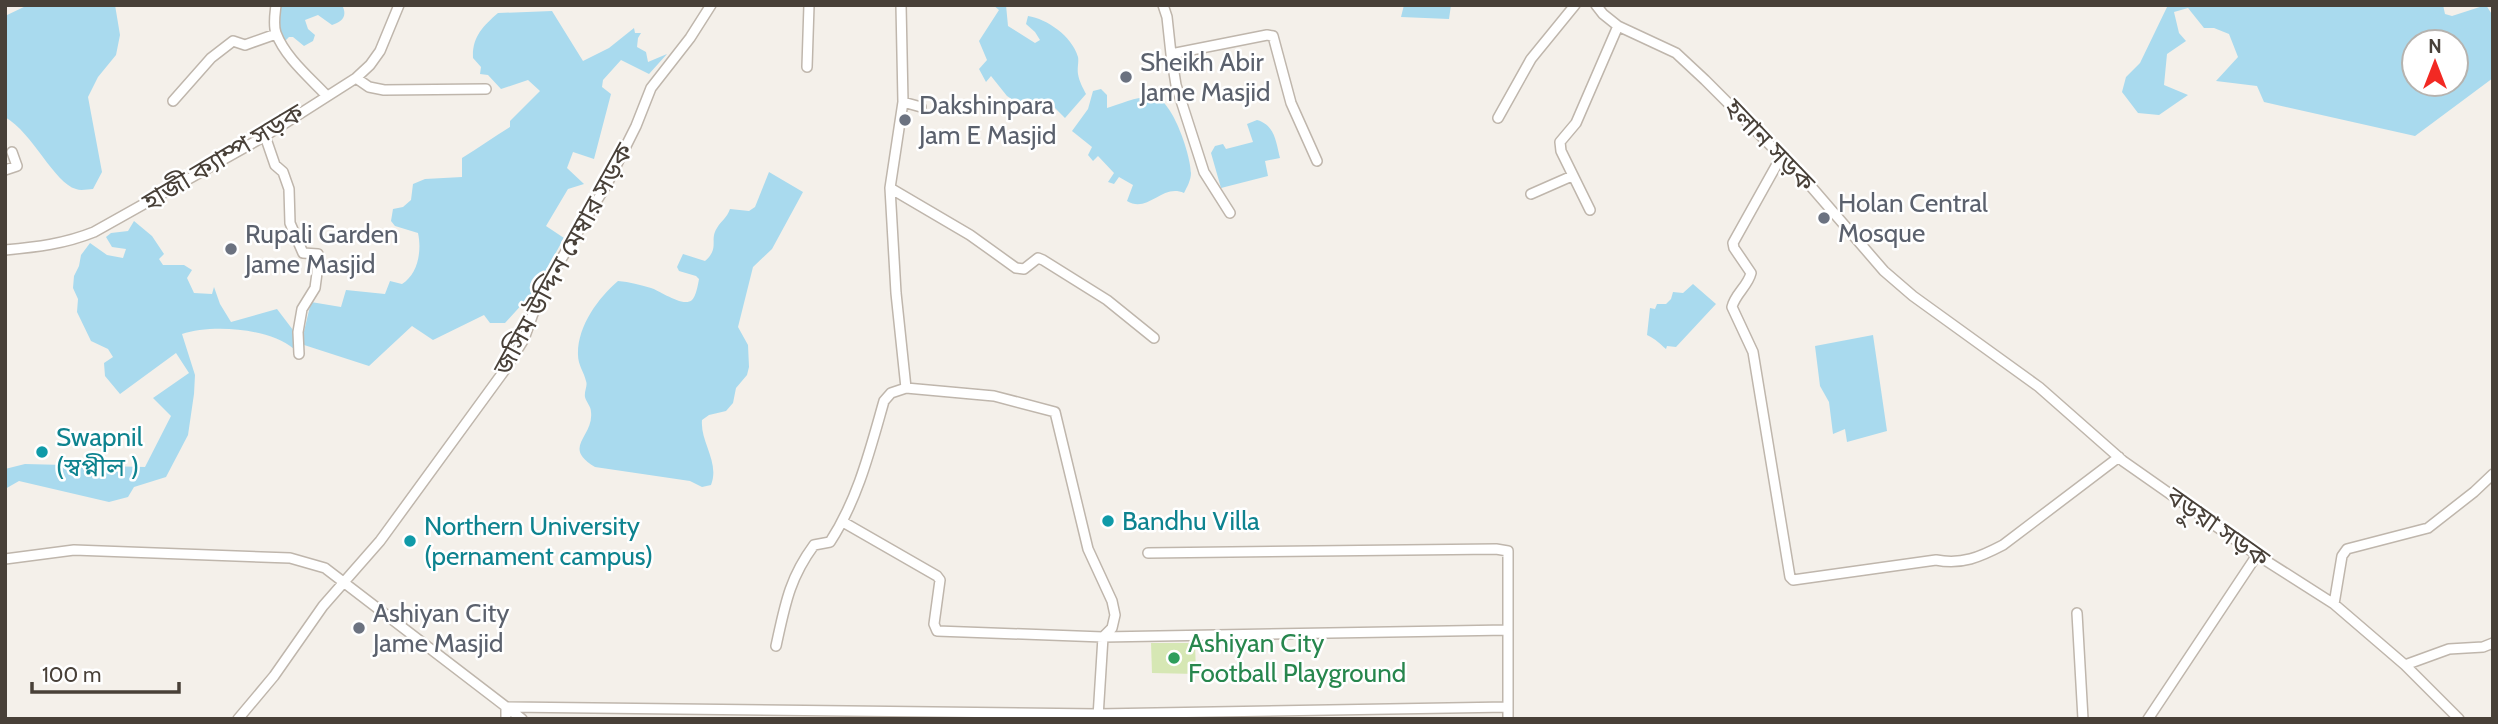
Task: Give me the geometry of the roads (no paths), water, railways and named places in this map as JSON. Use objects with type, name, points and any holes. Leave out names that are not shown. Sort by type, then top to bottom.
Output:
[{"type":"street","points":[[276,5],[276,34],[300,67],[326,95]]},
{"type":"street","name":"হাজী ক্যাম্প সড়ক","points":[[5,250],[46,247],[94,232],[265,136],[356,78],[370,65],[380,51],[399,5]]},
{"type":"street","name":"জসিম উদ্দিন মেম্বার সড়ক","points":[[238,719],[274,676],[323,606],[380,541],[504,371],[524,339],[540,294],[607,184],[636,126],[651,88],[690,38],[711,5]]},
{"type":"street","points":[[807,67],[809,5]]},
{"type":"street","points":[[901,5],[903,102],[890,188],[896,293],[906,388]]},
{"type":"street","points":[[1163,5],[1167,16],[1176,85],[1205,172],[1230,213]]},
{"type":"street","points":[[1498,118],[1531,59],[1575,5]]},
{"type":"street","name":"হলান সড়ক","points":[[1596,6],[1618,26],[1676,53],[1808,183],[1884,271],[1927,306]]},
{"type":"street","points":[[1590,210],[1572,176],[1560,142],[1576,123],[1618,26]]},
{"type":"street","points":[[173,101],[211,58],[233,41],[245,46],[276,34]]},
{"type":"street","points":[[1171,54],[1273,36],[1291,103],[1317,161]]},
{"type":"street","points":[[356,78],[369,87],[384,90],[486,89]]},
{"type":"street","points":[[903,102],[920,107]]},
{"type":"street","points":[[265,136],[275,164],[283,172],[289,189],[290,223],[303,254],[318,254],[319,258],[315,288],[302,309],[298,332],[299,354]]},
{"type":"street","points":[[5,170],[18,166],[12,152]]},
{"type":"street","points":[[1781,157],[1733,243],[1751,273],[1732,307],[1753,352],[1790,577],[1793,580],[1936,560],[1965,562],[1982,556],[2003,545],[2119,457]]},
{"type":"street","points":[[1531,194],[1572,176]]},
{"type":"street","points":[[890,188],[961,229],[1016,268],[1024,269],[1038,258],[1043,260],[1107,300],[1154,338]]},
{"type":"street","name":"বড়ুয়া সড়ক","points":[[1927,306],[2039,387],[2119,457],[2257,555],[2334,604],[2405,665],[2459,719]]},
{"type":"street","points":[[776,646],[789,587],[814,545],[830,542],[843,522],[865,469],[884,401],[891,393],[906,388],[994,396],[1055,412],[1088,549],[1112,601],[1115,615],[1112,628],[1103,637],[1098,716]]},
{"type":"street","points":[[2334,604],[2342,556],[2347,549],[2428,528],[2493,474]]},
{"type":"street","points":[[843,522],[937,576],[940,580],[934,624],[937,631],[1103,637],[1508,630]]},
{"type":"street","points":[[5,559],[74,550],[290,558],[325,568],[522,719]]},
{"type":"street","points":[[1148,553],[1508,551],[1508,719]]},
{"type":"street","points":[[2148,719],[2257,555]]},
{"type":"street","points":[[2077,613],[2082,719]]},
{"type":"street","points":[[2405,665],[2449,649],[2483,647],[2493,643]]},
{"type":"street","points":[[506,707],[1098,716],[1508,707]]},
{"type":"street","points":[[506,707],[506,719]]},
{"type":"water","points":[[28,5],[115,5],[120,35],[116,55],[98,77],[88,97],[102,172],[93,189],[78,190],[68,185],[25,134],[5,117],[5,16]]},
{"type":"water","points":[[280,5],[342,5],[344,15],[339,22],[332,25],[318,15],[305,20],[308,29],[315,35],[313,41],[304,46],[293,37],[284,42],[277,34]]},
{"type":"water","points":[[993,5],[1006,5],[1008,26],[1035,43],[1040,40],[1026,24],[1028,16],[1058,30],[1075,49],[1079,77],[1086,94],[1065,118],[1055,108],[1027,109],[1007,96],[991,76],[986,82],[979,69],[987,60],[979,41],[999,10]]},
{"type":"water","points":[[1404,5],[1451,5],[1449,19],[1401,17]]},
{"type":"water","points":[[2168,5],[2443,5],[2445,14],[2452,16],[2486,5],[2493,16],[2493,78],[2470,95],[2470,28],[2400,28],[2400,98],[2466,98],[2415,136],[2264,102],[2257,86],[2216,81],[2238,57],[2229,34],[2214,28],[2204,28],[2188,8],[2174,12],[2179,33],[2186,41],[2167,54],[2164,85],[2188,95],[2159,115],[2138,113],[2122,92],[2126,77],[2140,63]]},
{"type":"water","points":[[552,11],[583,61],[609,48],[634,28],[635,33],[641,33],[637,47],[646,52],[648,62],[667,54],[649,74],[621,60],[603,80],[602,87],[611,94],[594,159],[573,152],[567,168],[584,184],[568,189],[546,226],[564,238],[535,290],[505,323],[490,323],[484,315],[433,340],[412,326],[369,366],[301,344],[311,302],[341,307],[346,290],[385,294],[390,281],[402,284],[412,274],[419,254],[418,233],[395,226],[391,221],[393,209],[403,207],[411,200],[413,184],[425,179],[462,177],[462,158],[510,127],[510,121],[540,91],[528,80],[501,89],[488,75],[480,74],[481,67],[473,58],[477,38],[483,27],[498,13]]},
{"type":"water","points":[[1101,89],[1107,95],[1107,108],[1143,97],[1155,97],[1168,108],[1180,130],[1190,165],[1190,178],[1184,193],[1169,192],[1148,202],[1135,204],[1127,201],[1133,185],[1119,177],[1114,184],[1108,182],[1114,173],[1098,156],[1093,161],[1088,155],[1092,147],[1072,131],[1088,109],[1093,91]]},
{"type":"water","points":[[1257,120],[1271,130],[1280,158],[1265,161],[1268,176],[1221,188],[1211,153],[1215,146],[1223,144],[1226,149],[1253,142],[1247,124]]},
{"type":"water","points":[[769,172],[803,192],[772,249],[753,267],[738,327],[748,345],[747,375],[736,388],[733,403],[726,411],[709,415],[702,420],[712,460],[711,485],[702,487],[690,481],[595,467],[580,453],[581,441],[591,421],[591,412],[585,397],[586,383],[578,359],[579,344],[590,314],[618,281],[651,288],[683,302],[692,300],[699,279],[679,271],[677,267],[683,254],[705,261],[712,252],[715,232],[730,209],[749,211],[755,207]]},
{"type":"water","points":[[134,221],[152,236],[164,254],[159,259],[163,265],[184,265],[192,270],[187,278],[194,293],[212,294],[214,287],[231,322],[277,309],[293,330],[294,349],[270,336],[255,332],[209,329],[182,334],[195,375],[194,394],[188,435],[166,477],[134,487],[128,497],[109,502],[19,481],[5,489],[5,469],[25,464],[145,467],[171,416],[153,398],[189,373],[176,353],[120,394],[105,376],[104,363],[113,357],[108,349],[91,341],[77,312],[78,299],[73,288],[81,255],[90,243],[107,255],[123,258],[126,249],[112,247],[106,237],[111,233],[128,231]]},
{"type":"water","points":[[1693,284],[1716,304],[1676,347],[1667,346],[1666,349],[1647,335],[1650,308],[1655,309],[1657,304],[1666,304],[1673,292],[1683,293]]},
{"type":"water","points":[[1873,335],[1887,431],[1847,442],[1845,429],[1833,434],[1829,402],[1820,386],[1815,346]]},
{"type":"place","name":"Sheikh Abir Jame Masjid","points":[[1126,77]]},
{"type":"place","name":"Dakshinpara Jam E Masjid","points":[[905,120]]},
{"type":"place","name":"Holan Central Mosque","points":[[1824,218]]},
{"type":"place","name":"Rupali Garden Jame Masjid","points":[[231,249]]},
{"type":"place","name":"Swapnil (স্বপ্নীল )","points":[[42,452]]},
{"type":"place","name":"Bandhu Villa","points":[[1108,521]]},
{"type":"place","name":"Northern University (pernament campus)","points":[[410,541]]},
{"type":"place","name":"Ashiyan City Jame Masjid","points":[[359,628]]},
{"type":"place","name":"Ashiyan City Football Playground","points":[[1174,658]]}]
